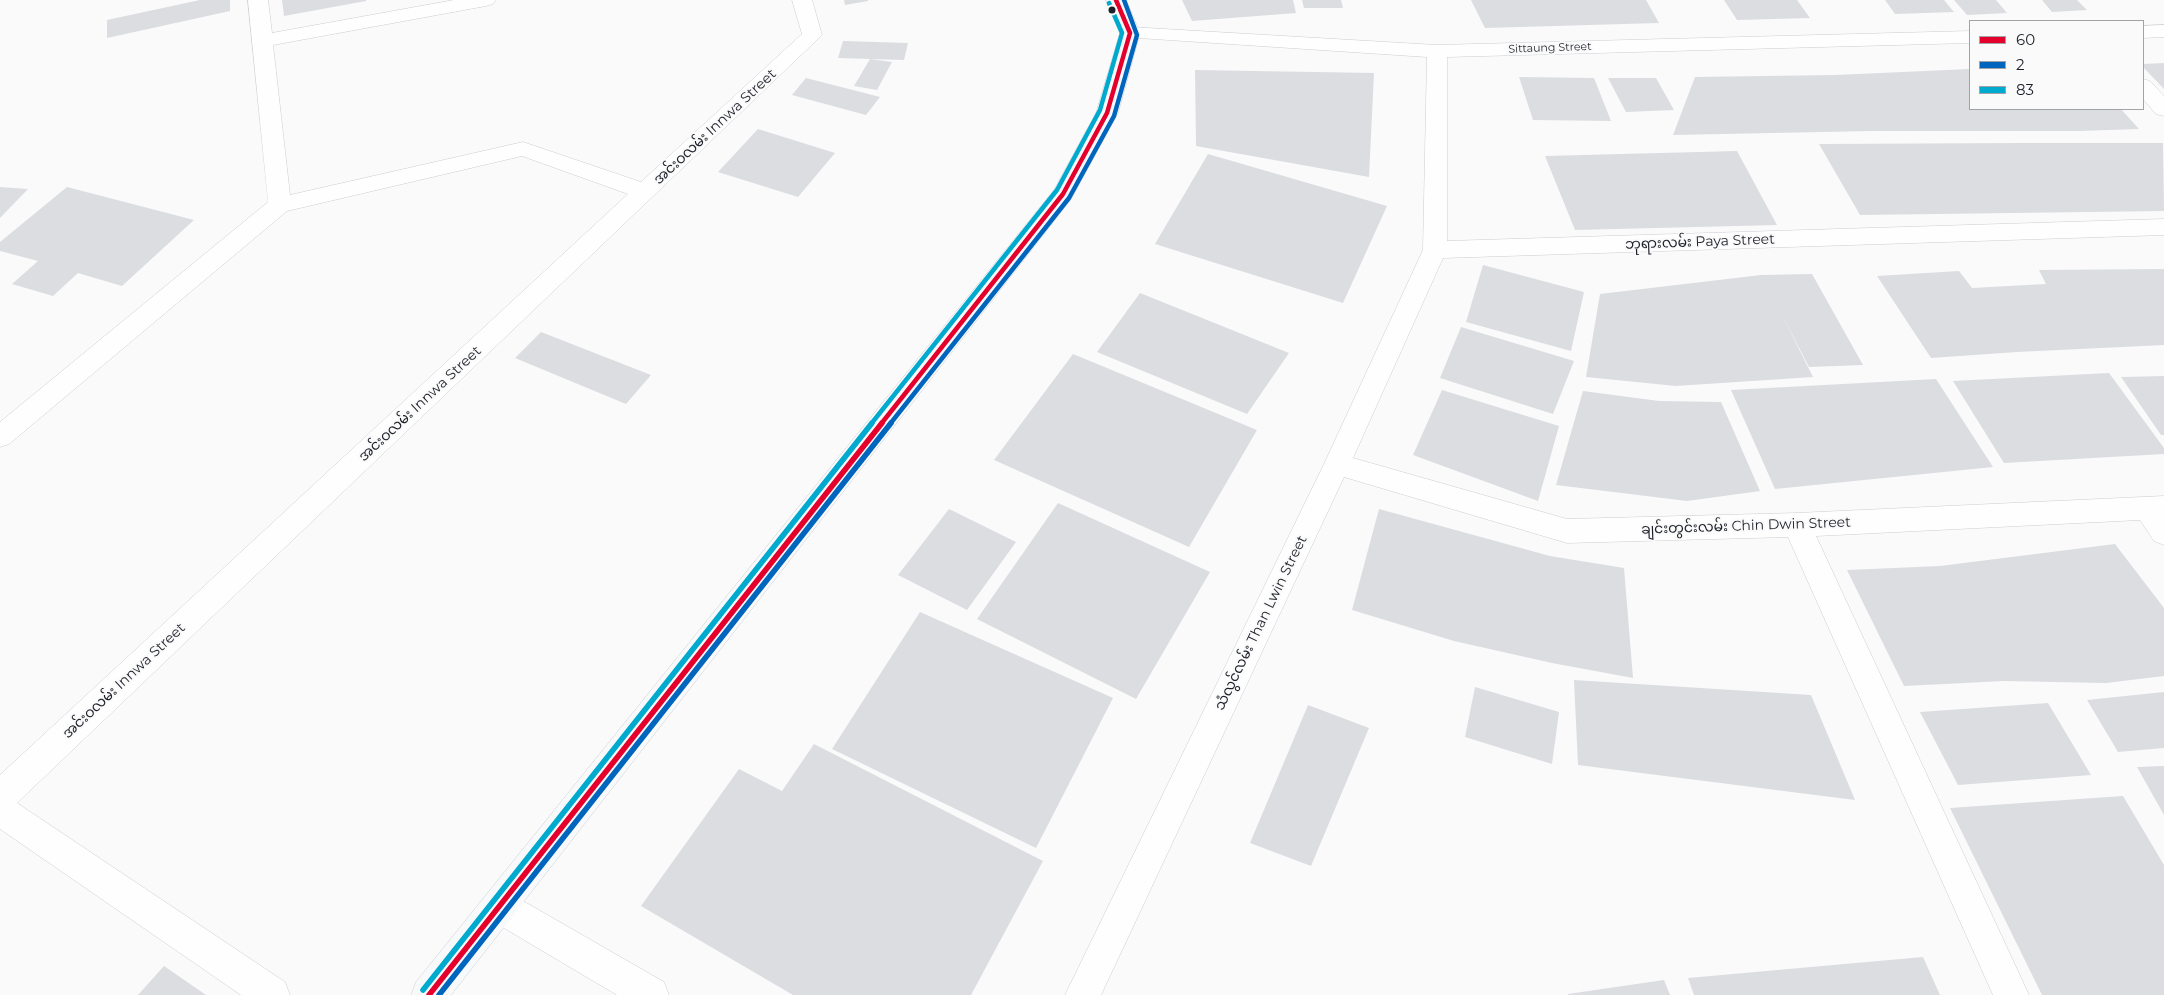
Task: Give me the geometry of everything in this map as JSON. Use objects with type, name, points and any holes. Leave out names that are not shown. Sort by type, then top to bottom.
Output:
[{"type":"main road","points":[[429,995],[1063,194],[1107,113],[1130,33],[1116,0]]},
{"type":"street","points":[[258,0],[280,205]]},
{"type":"street","points":[[262,41],[486,0]]},
{"type":"street","name":"အင်းဝလမ်း Innwa Street","points":[[0,797],[812,35],[802,0]]},
{"type":"street","points":[[2144,32],[2164,31]]},
{"type":"street","name":"Sittaung Street","points":[[1130,33],[1436,51],[1969,37]]},
{"type":"street","points":[[1435,250],[1436,51]]},
{"type":"street","points":[[2144,87],[2164,109]]},
{"type":"street","points":[[0,438],[280,205],[523,149],[645,192]]},
{"type":"street","name":"ဘုရားလမ်း Paya Street","points":[[1435,250],[2164,227]]},
{"type":"street","name":"သံလွင်လမ်း Than Lwin Street","points":[[1083,995],[1337,464],[1435,250]]},
{"type":"street","name":"ချင်းတွင်းလမ်း Chin Dwin Street","points":[[1337,464],[1567,531],[1797,525],[2156,508]]},
{"type":"street","points":[[2156,508],[2164,533]]},
{"type":"street","points":[[1797,525],[2011,995]]},
{"type":"street","points":[[0,810],[272,995]]},
{"type":"street","points":[[500,906],[651,995]]},
{"type":"building","points":[[200,0],[230,0],[230,11],[107,38],[107,20]]},
{"type":"building","points":[[282,0],[366,0],[366,1],[284,16]]},
{"type":"building","points":[[844,0],[868,0],[868,1],[845,5]]},
{"type":"building","points":[[1182,0],[1293,0],[1296,13],[1192,21]]},
{"type":"building","points":[[1302,0],[1341,0],[1343,8],[1304,8]]},
{"type":"building","points":[[1471,0],[1646,0],[1659,23],[1485,28]]},
{"type":"building","points":[[1724,0],[1797,0],[1810,18],[1737,20]]},
{"type":"building","points":[[1885,0],[1944,0],[1954,12],[1895,14]]},
{"type":"building","points":[[1954,0],[1996,0],[2007,13],[1967,15]]},
{"type":"building","points":[[2042,0],[2077,0],[2087,10],[2052,12]]},
{"type":"building","points":[[843,41],[908,43],[904,60],[838,58]]},
{"type":"building","points":[[870,59],[892,62],[877,90],[854,86]]},
{"type":"building","points":[[2164,63],[2164,89],[2144,68],[2144,64]]},
{"type":"building","points":[[1969,69],[1969,110],[2122,110],[2139,129],[1673,135],[1695,77],[1835,75]]},
{"type":"building","points":[[1195,70],[1374,73],[1369,177],[1196,146]]},
{"type":"building","points":[[1519,77],[1594,78],[1611,121],[1533,120]]},
{"type":"building","points":[[806,78],[880,97],[866,115],[792,95]]},
{"type":"building","points":[[1608,78],[1656,78],[1674,110],[1626,112]]},
{"type":"building","points":[[758,129],[835,153],[798,197],[718,172]]},
{"type":"building","points":[[2163,143],[2164,211],[1860,215],[1819,144]]},
{"type":"building","points":[[1737,151],[1777,225],[1575,230],[1545,156]]},
{"type":"building","points":[[1208,154],[1387,206],[1343,303],[1155,244]]},
{"type":"building","points":[[0,187],[28,189],[0,218]]},
{"type":"building","points":[[67,187],[194,220],[122,286],[78,273],[53,296],[12,284],[38,261],[0,251],[0,242]]},
{"type":"building","points":[[1483,265],[1584,292],[1571,351],[1466,322]]},
{"type":"building","points":[[2164,269],[2164,345],[1931,358],[1877,276],[1959,271],[1972,288],[2046,284],[2039,270]]},
{"type":"building","points":[[1812,274],[1863,365],[1809,367],[1781,313],[1813,377],[1676,386],[1586,377],[1600,294],[1761,275]]},
{"type":"building","points":[[1140,293],[1289,353],[1247,414],[1097,352]]},
{"type":"building","points":[[1461,327],[1574,361],[1553,414],[1440,378]]},
{"type":"building","points":[[541,332],[651,375],[626,404],[515,358]]},
{"type":"building","points":[[1073,354],[1257,430],[1189,547],[994,460]]},
{"type":"building","points":[[2109,373],[2164,448],[2164,454],[2004,463],[1953,381]]},
{"type":"building","points":[[2164,376],[2164,435],[2161,435],[2121,377]]},
{"type":"building","points":[[1936,379],[1993,467],[1775,489],[1731,390]]},
{"type":"building","points":[[1442,390],[1559,426],[1538,501],[1413,455]]},
{"type":"building","points":[[1583,391],[1659,401],[1721,402],[1760,491],[1687,501],[1556,485]]},
{"type":"building","points":[[1058,503],[1210,572],[1136,699],[977,619]]},
{"type":"building","points":[[949,509],[1016,542],[967,610],[898,575]]},
{"type":"building","points":[[1379,509],[1550,556],[1624,568],[1633,678],[1552,663],[1454,641],[1352,610]]},
{"type":"building","points":[[2115,544],[2164,608],[2164,676],[2106,683],[2004,681],[1904,686],[1847,570],[1940,566]]},
{"type":"building","points":[[920,612],[1113,698],[1036,848],[832,749]]},
{"type":"building","points":[[1574,680],[1811,695],[1855,800],[1578,765]]},
{"type":"building","points":[[1475,687],[1559,712],[1552,764],[1465,737]]},
{"type":"building","points":[[2164,692],[2164,748],[2118,752],[2087,700]]},
{"type":"building","points":[[2048,703],[2091,775],[1958,785],[1920,712]]},
{"type":"building","points":[[1308,705],[1369,728],[1311,866],[1250,843]]},
{"type":"building","points":[[814,744],[1043,861],[971,995],[793,995],[641,906],[739,769],[782,791]]},
{"type":"building","points":[[2164,766],[2164,815],[2137,767]]},
{"type":"building","points":[[2123,796],[2164,865],[2164,995],[2042,995],[1950,808]]},
{"type":"building","points":[[1923,957],[1940,995],[1694,995],[1688,978]]},
{"type":"building","points":[[164,966],[206,995],[138,995]]},
{"type":"building","points":[[1664,980],[1670,995],[1568,995],[1568,994]]},
{"type":"transit line","name":"60","points":[[429,995],[1063,194],[1107,113],[1130,33],[1116,0]]},
{"type":"transit line","name":"2","points":[[439,995],[1069,198],[1114,116],[1137,35],[1124,0]]},
{"type":"transit line","name":"83","points":[[423,990],[1057,190],[1100,110],[1122,33],[1109,3]]}]
